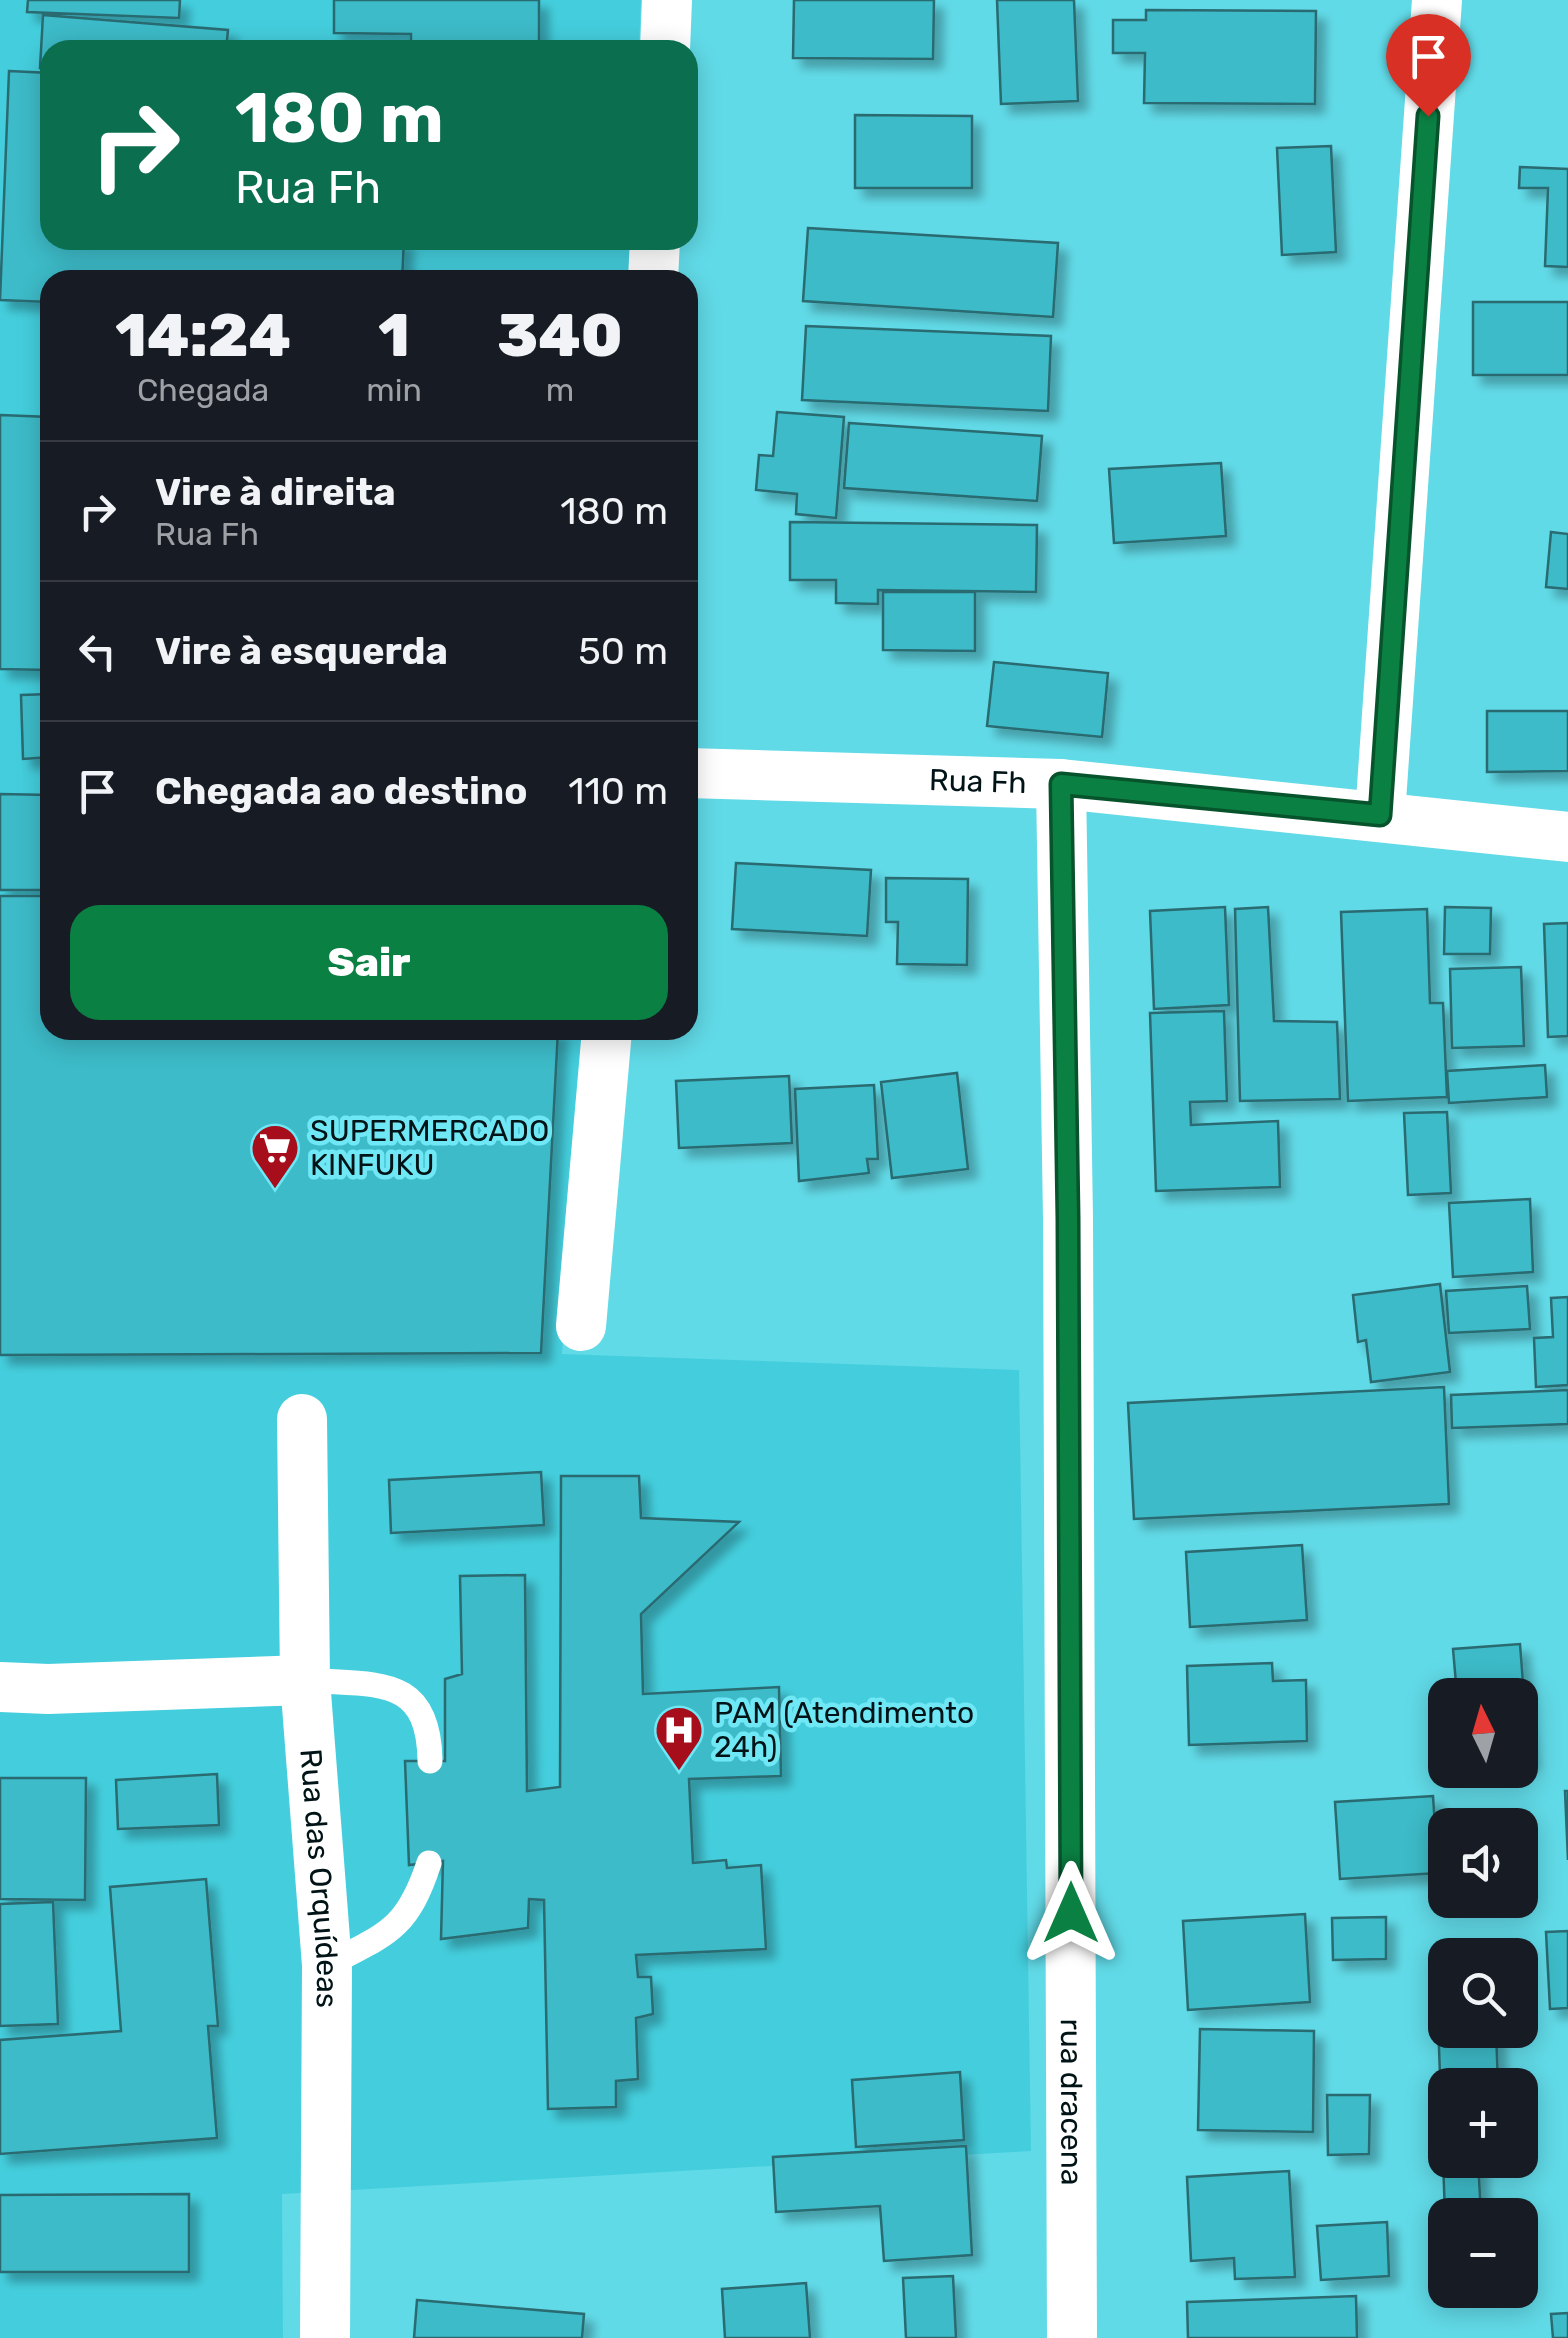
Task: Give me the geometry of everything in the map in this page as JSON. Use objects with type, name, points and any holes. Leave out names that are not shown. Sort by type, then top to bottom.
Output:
[{"type":"street","points":[[665,40],[667,0]]},
{"type":"street","points":[[1380,815],[1436,0]]},
{"type":"street","name":"Rua Fh","points":[[698,773],[1061,784],[1568,837]]},
{"type":"street","name":"rua dracena","points":[[1061,784],[1068,1218],[1072,2338]]},
{"type":"street","points":[[581,1326],[606,1040]]},
{"type":"street","name":"Rua das Orquídeas","points":[[302,1420],[305,1680],[328,1966],[324,2338]]},
{"type":"street","points":[[0,1687],[48,1690],[305,1680]]},
{"type":"lane","points":[[305,1680],[384,1687],[414,1699],[430,1727],[430,1761]]},
{"type":"lane","points":[[328,1966],[388,1934],[415,1906],[429,1862]]},
{"type":"shaded area","points":[[0,0],[641,0],[639,40],[40,40],[40,250],[630,250],[628,270],[40,270],[40,1040],[581,1040],[562,1354],[1019,1370],[1031,2151],[282,2194],[283,2338],[0,2338]]},
{"type":"building","points":[[28,0],[180,0],[179,18],[27,12]]},
{"type":"building","points":[[334,0],[539,0],[539,40],[411,40],[411,34],[334,33]]},
{"type":"building","points":[[794,0],[934,0],[933,59],[793,58]]},
{"type":"building","points":[[997,0],[1074,0],[1078,101],[1001,104]]},
{"type":"building","points":[[1146,10],[1316,11],[1315,104],[1144,103],[1145,53],[1113,53],[1113,20],[1146,20]]},
{"type":"building","points":[[43,15],[228,30],[227,40],[42,40]]},
{"type":"building","points":[[9,71],[40,73],[40,250],[404,250],[402,270],[40,270],[40,302],[0,300]]},
{"type":"building","points":[[855,115],[972,116],[972,188],[855,188]]},
{"type":"building","points":[[1331,146],[1336,252],[1282,255],[1277,148]]},
{"type":"building","points":[[1520,167],[1568,169],[1568,267],[1545,266],[1548,188],[1519,188]]},
{"type":"building","points":[[808,228],[1058,243],[1053,317],[803,301]]},
{"type":"building","points":[[1473,302],[1568,302],[1568,375],[1473,375]]},
{"type":"building","points":[[806,326],[1051,336],[1048,411],[802,400]]},
{"type":"building","points":[[777,412],[844,417],[836,518],[796,514],[797,494],[756,490],[759,455],[773,456]]},
{"type":"building","points":[[0,415],[40,417],[40,670],[0,669]]},
{"type":"building","points":[[849,423],[1042,436],[1037,501],[844,488]]},
{"type":"building","points":[[1221,463],[1226,536],[1114,543],[1109,469]]},
{"type":"building","points":[[790,522],[1037,525],[1036,592],[878,590],[878,604],[836,603],[836,580],[790,580]]},
{"type":"building","points":[[1551,532],[1568,534],[1568,589],[1546,587]]},
{"type":"building","points":[[883,592],[975,592],[975,651],[883,650]]},
{"type":"building","points":[[994,662],[1108,673],[1102,737],[987,726]]},
{"type":"building","points":[[40,694],[40,758],[23,759],[21,695]]},
{"type":"building","points":[[1487,711],[1568,711],[1568,771],[1487,772]]},
{"type":"building","points":[[0,794],[40,795],[40,890],[0,890]]},
{"type":"building","points":[[736,863],[871,870],[867,936],[732,929]]},
{"type":"building","points":[[886,878],[968,879],[967,965],[897,964],[898,922],[886,922]]},
{"type":"building","name":"SUPERMERCADO KINFUKU","points":[[0,896],[40,896],[40,1040],[557,1040],[541,1353],[0,1355]]},
{"type":"building","points":[[1225,907],[1229,1005],[1154,1009],[1150,911]]},
{"type":"building","points":[[1268,907],[1274,1021],[1337,1022],[1340,1099],[1240,1101],[1235,909]]},
{"type":"building","points":[[1445,907],[1491,908],[1490,954],[1444,954]]},
{"type":"building","points":[[1427,909],[1430,1003],[1443,1003],[1447,1097],[1348,1101],[1341,912]]},
{"type":"building","points":[[1568,923],[1568,1036],[1548,1037],[1544,924]]},
{"type":"building","points":[[1521,967],[1524,1046],[1452,1048],[1450,969]]},
{"type":"building","points":[[1224,1011],[1227,1101],[1190,1102],[1191,1125],[1278,1121],[1280,1187],[1156,1191],[1150,1013]]},
{"type":"building","points":[[1545,1065],[1547,1097],[1449,1103],[1447,1071]]},
{"type":"building","points":[[957,1073],[968,1169],[892,1178],[881,1082]]},
{"type":"building","points":[[789,1076],[792,1143],[679,1148],[676,1081]]},
{"type":"building","points":[[874,1085],[878,1159],[867,1159],[869,1173],[799,1181],[795,1089]]},
{"type":"building","points":[[1447,1112],[1451,1193],[1408,1195],[1404,1113]]},
{"type":"building","points":[[1530,1199],[1533,1272],[1453,1277],[1449,1203]]},
{"type":"building","points":[[1440,1284],[1450,1372],[1371,1382],[1366,1340],[1358,1342],[1353,1295]]},
{"type":"building","points":[[1527,1286],[1530,1329],[1449,1333],[1446,1291]]},
{"type":"building","points":[[1568,1297],[1568,1385],[1536,1387],[1534,1338],[1553,1337],[1551,1298]]},
{"type":"building","points":[[1444,1387],[1449,1504],[1134,1519],[1128,1403]]},
{"type":"building","points":[[1568,1390],[1568,1424],[1452,1428],[1451,1395]]},
{"type":"building","points":[[541,1472],[544,1525],[391,1533],[389,1480]]},
{"type":"building","points":[[561,1476],[639,1476],[641,1518],[739,1522],[641,1614],[643,1694],[779,1687],[781,1776],[689,1779],[693,1863],[726,1860],[727,1868],[761,1865],[766,1949],[636,1955],[638,1977],[651,1977],[653,2014],[636,2018],[638,2079],[616,2081],[616,2107],[548,2109],[544,1900],[529,1899],[528,1928],[441,1939],[443,1861],[409,1865],[405,1761],[445,1761],[445,1679],[462,1674],[460,1576],[525,1575],[527,1791],[560,1787]]},
{"type":"building","points":[[1302,1545],[1307,1620],[1190,1627],[1186,1552]]},
{"type":"building","points":[[1520,1644],[1523,1678],[1456,1678],[1453,1649]]},
{"type":"building","points":[[1272,1663],[1273,1681],[1306,1680],[1307,1741],[1189,1745],[1187,1666]]},
{"type":"building","points":[[217,1774],[219,1825],[118,1829],[116,1780]]},
{"type":"building","points":[[0,1778],[86,1778],[85,1900],[0,1899]]},
{"type":"building","points":[[1565,1791],[1568,1791],[1568,1860]]},
{"type":"building","points":[[1433,1796],[1434,1808],[1428,1808],[1428,1874],[1340,1879],[1335,1802]]},
{"type":"building","points":[[206,1879],[218,2026],[208,2026],[217,2138],[0,2154],[0,2040],[121,2031],[110,1887]]},
{"type":"building","points":[[53,1902],[58,2024],[0,2026],[0,1904]]},
{"type":"building","points":[[1305,1914],[1310,2002],[1188,2010],[1183,1921]]},
{"type":"building","points":[[1386,1917],[1386,1959],[1333,1960],[1332,1918]]},
{"type":"building","points":[[1568,1931],[1568,2008],[1550,2009],[1546,1932]]},
{"type":"building","points":[[1200,2029],[1314,2031],[1313,2132],[1198,2130]]},
{"type":"building","points":[[1439,2048],[1497,2048],[1497,2068],[1440,2068]]},
{"type":"building","points":[[960,2072],[964,2140],[856,2147],[852,2080]]},
{"type":"building","points":[[1327,2095],[1370,2095],[1369,2154],[1328,2155]]},
{"type":"building","points":[[966,2146],[972,2255],[884,2261],[880,2206],[776,2212],[773,2157]]},
{"type":"building","points":[[1289,2171],[1295,2277],[1235,2279],[1234,2258],[1191,2261],[1187,2177]]},
{"type":"building","points":[[1444,2178],[1479,2178],[1480,2198],[1444,2198]]},
{"type":"building","points":[[189,2194],[189,2272],[0,2272],[0,2195]]},
{"type":"building","points":[[1387,2222],[1389,2276],[1321,2280],[1317,2226]]},
{"type":"building","points":[[953,2276],[956,2338],[906,2338],[903,2278]]},
{"type":"building","points":[[806,2283],[810,2338],[725,2338],[722,2289]]},
{"type":"building","points":[[1356,2296],[1357,2338],[1188,2338],[1187,2302]]},
{"type":"building","points":[[417,2300],[584,2314],[582,2338],[414,2338]]},
{"type":"building","points":[[1568,2313],[1568,2338],[1553,2338],[1551,2314]]},
{"type":"place","name":"SUPERMERCADO KINFUKU","points":[[275,1190]]},
{"type":"place","name":"PAM (Atendimento 24h)","points":[[679,1772]]},
{"type":"route","points":[[1071,1913],[1068,1218],[1061,784],[1380,815],[1428,116]]}]
